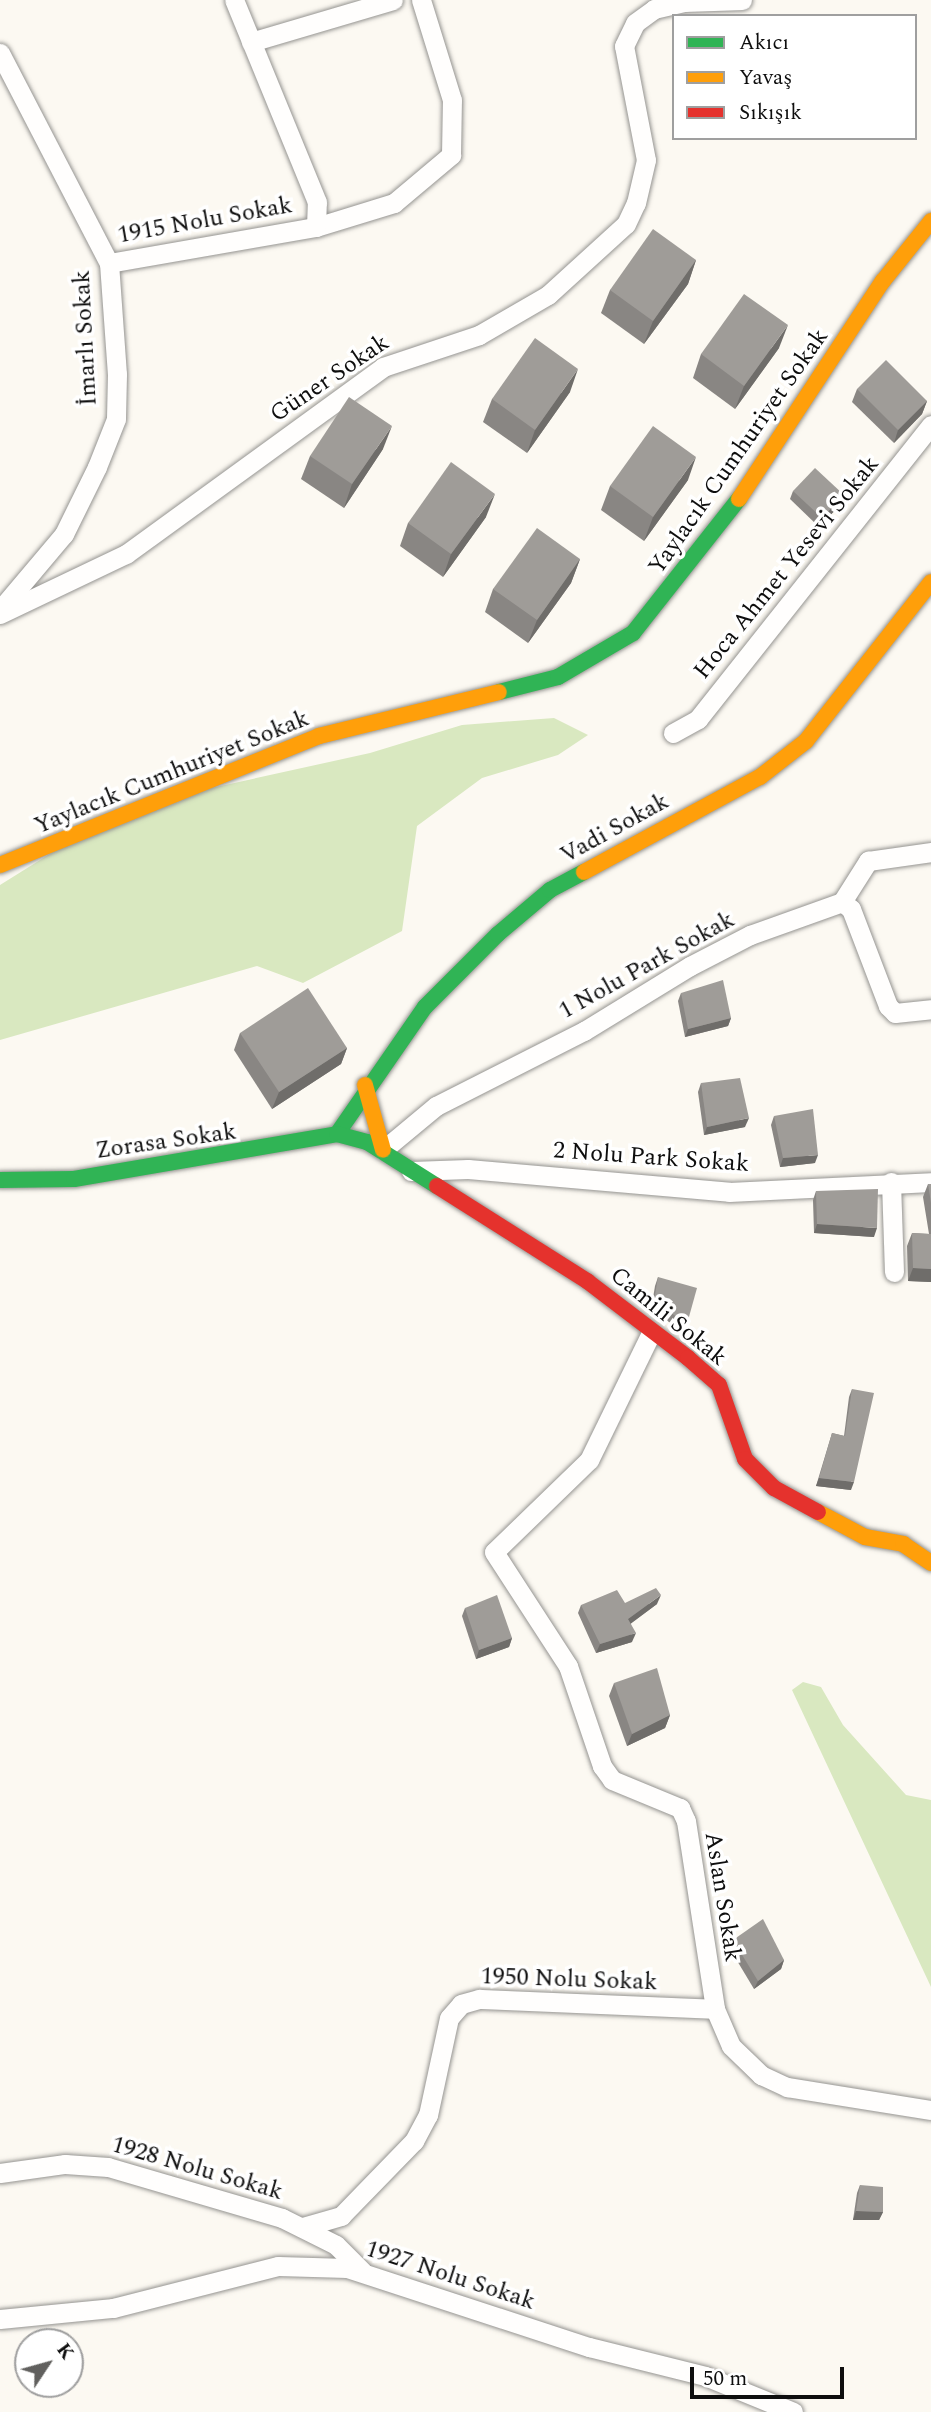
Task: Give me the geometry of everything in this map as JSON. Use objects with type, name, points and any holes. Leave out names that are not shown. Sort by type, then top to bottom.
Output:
[{"type":"street","name":"1915 Nolu Sokak","points":[[109,262],[316,227],[317,202],[234,0]]},
{"type":"street","points":[[251,42],[393,0]]},
{"type":"street","points":[[316,227],[394,203],[451,155],[452,100],[421,0]]},
{"type":"street","name":"Güner Sokak","points":[[0,612],[126,554],[383,368],[479,335],[548,295],[626,224],[636,203],[646,160],[624,46],[635,23],[674,5],[742,0]]},
{"type":"street","name":"İmarlı Sokak","points":[[0,53],[109,262],[116,419],[64,534],[0,612]]},
{"type":"street","name":"Yaylacık Cumhuriyet Sokak","points":[[0,865],[319,736],[558,677],[601,657],[633,633],[709,545],[883,281],[931,221]]},
{"type":"street","name":"Hoca Ahmet Yesevi Sokak","points":[[673,733],[698,719],[931,425]]},
{"type":"street","name":"Vadi Sokak","points":[[337,1134],[365,1085],[425,1007],[550,890],[760,777],[806,741],[931,582]]},
{"type":"street","points":[[931,852],[869,861],[842,902],[851,909],[888,1006],[894,1013],[931,1009]]},
{"type":"street","name":"1 Nolu Park Sokak","points":[[383,1150],[436,1106],[584,1031],[690,966],[750,935],[842,902]]},
{"type":"street","points":[[365,1085],[383,1150]]},
{"type":"street","name":"Camili Sokak","points":[[337,1134],[383,1150],[411,1171],[587,1281],[719,1385],[745,1459],[774,1488],[864,1537],[902,1545],[931,1563]]},
{"type":"street","name":"Zorasa Sokak","points":[[0,1180],[74,1179],[337,1134]]},
{"type":"street","name":"2 Nolu Park Sokak","points":[[411,1171],[468,1169],[729,1192],[931,1182]]},
{"type":"street","points":[[891,1182],[894,1272]]},
{"type":"street","name":"Aslan Sokak","points":[[651,1333],[589,1460],[494,1552],[568,1666],[601,1766],[612,1780],[680,1808],[686,1821],[715,2009],[746,2063],[787,2087],[931,2110]]},
{"type":"street","name":"1950 Nolu Sokak","points":[[303,2227],[341,2216],[414,2141],[428,2115],[449,2018],[461,2004],[479,1999],[715,2009]]},
{"type":"street","name":"1928 Nolu Sokak","points":[[0,2173],[65,2164],[107,2167],[303,2227],[336,2245],[364,2272]]},
{"type":"street","name":"1927 Nolu Sokak","points":[[0,2319],[113,2308],[278,2266],[364,2272],[567,2340],[705,2376],[793,2412]]},
{"type":"green space","points":[[554,718],[588,735],[558,755],[482,778],[417,826],[402,931],[303,983],[257,966],[0,1040],[0,885],[125,807],[370,753],[462,725]]},
{"type":"green space","points":[[803,1682],[821,1687],[843,1725],[906,1795],[931,1800],[931,1987],[792,1690]]},
{"type":"building","points":[[653,229],[696,260],[653,321],[610,290]]},
{"type":"building","points":[[744,294],[788,325],[744,386],[701,354]]},
{"type":"building","points":[[535,338],[578,369],[535,430],[492,399]]},
{"type":"building","points":[[886,360],[927,401],[898,430],[857,389]]},
{"type":"building","points":[[349,397],[392,426],[352,484],[310,456]]},
{"type":"building","points":[[653,426],[696,457],[653,517],[610,486]]},
{"type":"building","points":[[451,462],[495,494],[451,554],[408,523]]},
{"type":"building","points":[[815,468],[844,495],[822,518],[793,491]]},
{"type":"building","points":[[537,528],[580,559],[537,620],[493,589]]},
{"type":"building","points":[[723,980],[731,1018],[688,1029],[681,993]]},
{"type":"building","points":[[308,988],[347,1048],[279,1092],[240,1033]]},
{"type":"building","points":[[740,1078],[749,1118],[707,1127],[701,1083]]},
{"type":"building","points":[[813,1109],[818,1155],[783,1158],[774,1116]]},
{"type":"building","points":[[878,1189],[877,1228],[817,1224],[816,1191]]},
{"type":"building","points":[[912,1233],[931,1234],[931,1269],[913,1268]]},
{"type":"building","points":[[658,1277],[697,1288],[687,1324],[654,1301]]},
{"type":"building","points":[[852,1389],[874,1393],[854,1482],[819,1478],[832,1433],[845,1436]]},
{"type":"building","points":[[656,1588],[661,1595],[628,1619],[636,1633],[600,1644],[581,1605],[617,1590],[625,1603]]},
{"type":"building","points":[[497,1595],[512,1638],[479,1650],[465,1608]]},
{"type":"building","points":[[657,1668],[670,1715],[632,1734],[614,1683]]},
{"type":"building","points":[[763,1919],[784,1960],[758,1981],[733,1940]]},
{"type":"building","points":[[860,2185],[883,2187],[883,2212],[856,2211]]},
{"type":"traffic: fast","points":[[499,692],[558,677],[633,633],[739,499]]},
{"type":"traffic: fast","points":[[337,1134],[425,1007],[498,934],[550,890],[584,872]]},
{"type":"traffic: fast","points":[[0,1180],[74,1179],[337,1134],[367,1142],[437,1186]]},
{"type":"traffic: slow","points":[[739,499],[883,281],[931,221]]},
{"type":"traffic: slow","points":[[584,872],[760,777],[806,741],[931,582]]},
{"type":"traffic: slow","points":[[0,865],[319,736],[499,692]]},
{"type":"traffic: slow","points":[[365,1085],[383,1150]]},
{"type":"traffic: slow","points":[[818,1512],[865,1537],[903,1544],[931,1563]]},
{"type":"traffic: jam","points":[[437,1186],[587,1281],[688,1358],[719,1385],[745,1459],[774,1488],[818,1512]]}]
